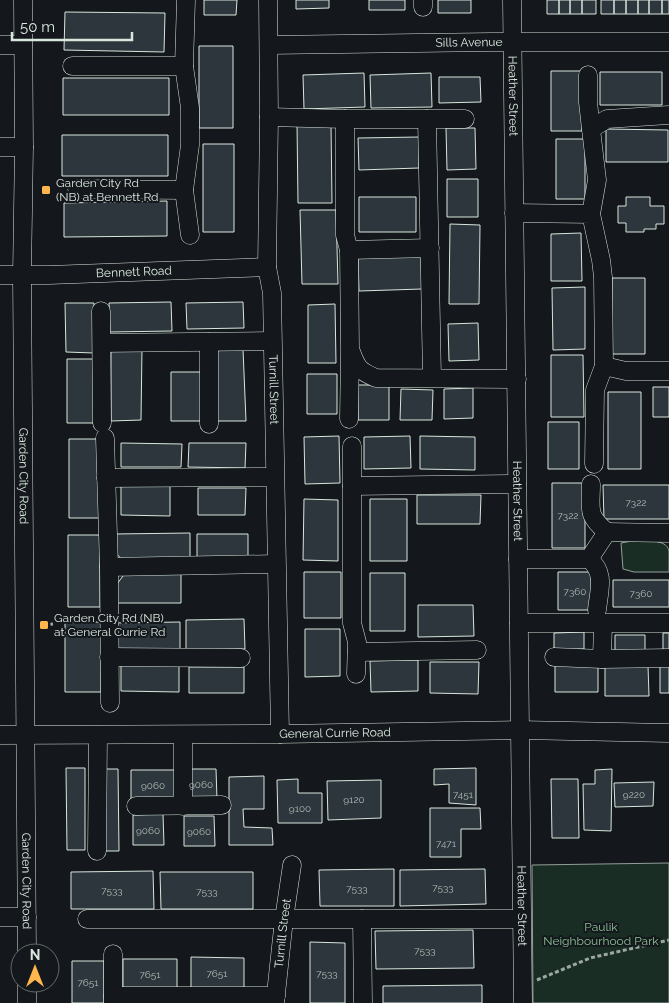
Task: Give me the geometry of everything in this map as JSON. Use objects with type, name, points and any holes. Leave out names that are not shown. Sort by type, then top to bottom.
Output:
[{"type":"street","name":"Garden City Road","points":[[23,0],[24,147],[22,275],[27,943]]},
{"type":"street","points":[[186,0],[184,66],[190,108],[190,145],[184,190],[190,235]]},
{"type":"street","name":"Turnill Street","points":[[268,0],[267,268],[272,293],[280,734]]},
{"type":"street","name":"Heather Street","points":[[512,0],[523,994]]},
{"type":"street","name":"Sills Avenue","points":[[268,45],[669,42]]},
{"type":"street","points":[[0,44],[23,44]]},
{"type":"street","points":[[72,66],[184,66]]},
{"type":"street","points":[[588,75],[588,102],[597,180],[591,214],[603,277],[604,366],[595,390],[594,464]]},
{"type":"street","points":[[591,129],[607,119],[669,115]]},
{"type":"street","points":[[269,118],[465,119]]},
{"type":"street","points":[[345,119],[345,235],[349,250],[349,419]]},
{"type":"street","points":[[427,119],[432,378]]},
{"type":"street","points":[[0,147],[24,147]]},
{"type":"street","points":[[77,189],[184,190]]},
{"type":"street","points":[[514,213],[591,214]]},
{"type":"street","points":[[349,250],[430,248]]},
{"type":"street","name":"Bennett Road","points":[[0,275],[267,268]]},
{"type":"street","points":[[101,311],[109,567],[110,703]]},
{"type":"street","points":[[209,342],[209,424]]},
{"type":"street","points":[[102,343],[272,342]]},
{"type":"street","points":[[350,349],[355,364],[362,372],[376,378],[517,378]]},
{"type":"street","points":[[604,366],[626,371],[669,371]]},
{"type":"street","points":[[352,446],[352,624],[357,642],[356,674]]},
{"type":"street","points":[[106,478],[274,477]]},
{"type":"street","points":[[352,486],[517,484]]},
{"type":"street","points":[[591,484],[591,512],[596,522],[607,532],[669,533]]},
{"type":"street","points":[[589,559],[607,532]]},
{"type":"street","points":[[518,559],[589,559],[595,564],[599,570],[600,579],[602,659]]},
{"type":"street","points":[[109,567],[276,564]]},
{"type":"street","points":[[519,623],[600,616],[669,623]]},
{"type":"street","points":[[357,652],[477,650]]},
{"type":"street","points":[[109,657],[241,658]]},
{"type":"street","points":[[554,657],[602,659],[669,658]]},
{"type":"street","name":"General Currie Road","points":[[0,735],[280,734],[520,730],[669,733]]},
{"type":"street","points":[[183,734],[183,806]]},
{"type":"street","points":[[97,851],[98,735]]},
{"type":"street","points":[[136,806],[222,805]]},
{"type":"street","name":"Turnill Street","points":[[275,999],[292,865]]},
{"type":"street","points":[[0,917],[27,917]]},
{"type":"street","points":[[88,918],[521,919]]},
{"type":"street","points":[[362,919],[363,1003]]},
{"type":"street","points":[[113,954],[113,1000],[275,999]]},
{"type":"path","points":[[44,625],[53,624]]},
{"type":"path","points":[[523,994],[590,958],[669,940]]},
{"type":"green space","points":[[654,541],[664,544],[669,551],[669,572],[634,572],[623,569],[621,543]]},
{"type":"green space","name":"Paulik Neighbourhood Park","points":[[669,863],[669,1003],[533,1003],[532,865]]},
{"type":"building","points":[[204,0],[237,0],[236,15],[204,15]]},
{"type":"building","points":[[296,0],[329,0],[329,8],[296,9]]},
{"type":"building","points":[[369,0],[405,0],[405,10],[369,10]]},
{"type":"building","points":[[438,0],[471,0],[471,13],[438,13]]},
{"type":"building","points":[[547,0],[559,0],[559,14],[547,14]]},
{"type":"building","points":[[559,0],[570,0],[570,14],[559,14]]},
{"type":"building","points":[[570,0],[582,0],[582,14],[570,14]]},
{"type":"building","points":[[582,0],[596,0],[596,14],[582,14]]},
{"type":"building","points":[[601,0],[614,0],[614,14],[601,14]]},
{"type":"building","points":[[614,0],[626,0],[626,14],[614,14]]},
{"type":"building","points":[[626,0],[638,0],[638,14],[626,14]]},
{"type":"building","points":[[638,0],[649,0],[649,14],[638,14]]},
{"type":"building","points":[[649,0],[662,0],[662,14],[649,14]]},
{"type":"building","points":[[662,0],[669,0],[669,14],[662,14]]},
{"type":"building","points":[[65,12],[165,13],[164,52],[64,50]]},
{"type":"building","points":[[199,46],[233,46],[233,128],[199,128]]},
{"type":"building","points":[[551,71],[583,71],[583,131],[551,131]]},
{"type":"building","points":[[600,72],[662,72],[662,105],[600,105]]},
{"type":"building","points":[[364,73],[365,107],[304,109],[303,75]]},
{"type":"building","points":[[431,73],[432,107],[371,108],[370,75]]},
{"type":"building","points":[[439,77],[480,77],[481,102],[439,103]]},
{"type":"building","points":[[63,78],[169,78],[169,115],[63,115]]},
{"type":"building","points":[[297,124],[331,124],[332,203],[298,203]]},
{"type":"building","points":[[446,128],[475,128],[476,169],[447,170]]},
{"type":"building","points":[[606,129],[668,130],[668,162],[606,162]]},
{"type":"building","points":[[62,135],[168,135],[168,176],[62,176]]},
{"type":"building","points":[[419,137],[419,168],[359,170],[358,138]]},
{"type":"building","points":[[556,139],[585,139],[585,199],[556,199]]},
{"type":"building","points":[[203,144],[234,144],[234,232],[203,232]]},
{"type":"building","points":[[447,179],[478,179],[478,217],[447,217]]},
{"type":"building","points":[[359,197],[416,197],[416,232],[359,232]]},
{"type":"building","points":[[626,197],[650,197],[650,206],[664,206],[664,224],[656,224],[656,229],[644,229],[644,232],[626,232],[626,223],[618,223],[618,206],[626,206]]},
{"type":"building","points":[[167,201],[167,236],[64,237],[64,203]]},
{"type":"building","points":[[300,210],[336,210],[338,284],[302,284]]},
{"type":"building","points":[[450,224],[480,225],[479,304],[449,304]]},
{"type":"building","points":[[581,233],[582,281],[551,281],[551,234]]},
{"type":"building","points":[[421,256],[422,289],[359,291],[358,258]]},
{"type":"building","points":[[612,278],[645,278],[645,354],[612,354]]},
{"type":"building","points":[[585,287],[585,349],[553,350],[552,288]]},
{"type":"building","points":[[171,302],[172,331],[110,332],[109,303]]},
{"type":"building","points":[[243,302],[244,328],[187,329],[186,303]]},
{"type":"building","points":[[65,303],[94,303],[94,353],[66,352]]},
{"type":"building","points":[[335,304],[336,363],[308,363],[308,305]]},
{"type":"building","points":[[478,323],[479,360],[449,361],[448,324]]},
{"type":"building","points":[[142,348],[141,420],[111,421],[111,349]]},
{"type":"building","points":[[243,349],[246,421],[215,421],[213,351]]},
{"type":"building","points":[[551,355],[583,355],[584,417],[551,417]]},
{"type":"building","points":[[67,359],[93,359],[94,423],[67,423]]},
{"type":"building","points":[[171,372],[201,372],[201,421],[171,421]]},
{"type":"building","points":[[307,374],[337,374],[337,414],[307,414]]},
{"type":"building","points":[[358,385],[389,385],[389,420],[358,420]]},
{"type":"building","points":[[653,387],[669,387],[669,417],[653,417]]},
{"type":"building","points":[[473,388],[473,418],[444,419],[444,389]]},
{"type":"building","points":[[401,389],[433,390],[432,420],[400,420]]},
{"type":"building","points":[[608,392],[641,392],[641,469],[608,469]]},
{"type":"building","points":[[548,422],[579,422],[579,469],[548,469]]},
{"type":"building","points":[[339,436],[340,483],[305,484],[304,437]]},
{"type":"building","points":[[410,436],[411,468],[364,469],[364,437]]},
{"type":"building","points":[[420,436],[475,437],[475,470],[420,469]]},
{"type":"building","points":[[69,439],[99,439],[99,518],[69,518]]},
{"type":"building","points":[[121,443],[182,444],[181,467],[121,467]]},
{"type":"building","points":[[189,443],[246,443],[245,468],[188,467]]},
{"type":"building","points":[[552,483],[585,483],[585,548],[552,548]]},
{"type":"building","points":[[121,484],[170,485],[170,516],[121,515]]},
{"type":"building","points":[[603,485],[669,485],[669,519],[604,519]]},
{"type":"building","points":[[198,488],[246,488],[245,515],[198,515]]},
{"type":"building","points":[[417,495],[481,495],[480,524],[417,524]]},
{"type":"building","points":[[304,499],[338,500],[338,561],[303,560]]},
{"type":"building","points":[[370,499],[407,499],[407,561],[370,561]]},
{"type":"building","points":[[190,533],[190,564],[127,565],[114,551],[114,534]]},
{"type":"building","points":[[197,534],[248,534],[248,558],[197,558]]},
{"type":"building","points":[[68,535],[100,535],[100,607],[68,607]]},
{"type":"building","points":[[126,572],[181,573],[181,603],[114,603],[114,588]]},
{"type":"building","points":[[304,572],[341,572],[341,618],[304,618]]},
{"type":"building","points":[[558,572],[591,572],[592,610],[558,610]]},
{"type":"building","points":[[370,573],[405,573],[405,631],[370,631]]},
{"type":"building","points":[[613,580],[669,580],[669,607],[613,607]]},
{"type":"building","points":[[418,605],[473,605],[474,636],[418,637]]},
{"type":"building","points":[[244,619],[245,649],[186,650],[186,620]]},
{"type":"building","points":[[65,622],[101,622],[101,692],[65,692]]},
{"type":"building","points":[[180,622],[180,650],[122,651],[113,642],[113,623]]},
{"type":"building","points":[[305,629],[340,629],[340,676],[305,677]]},
{"type":"building","points":[[584,632],[584,649],[554,650],[554,633]]},
{"type":"building","points":[[663,633],[669,633],[669,650],[663,650]]},
{"type":"building","points":[[615,635],[645,635],[645,652],[615,652]]},
{"type":"building","points":[[418,660],[418,691],[371,692],[370,661]]},
{"type":"building","points":[[430,662],[479,662],[478,694],[430,693]]},
{"type":"building","points":[[598,662],[598,692],[555,692],[555,663]]},
{"type":"building","points":[[121,664],[179,664],[179,692],[121,691]]},
{"type":"building","points":[[660,664],[669,664],[669,693],[660,693]]},
{"type":"building","points":[[648,666],[649,696],[605,696],[605,667]]},
{"type":"building","points":[[189,667],[244,667],[244,693],[189,693]]},
{"type":"building","points":[[66,768],[85,768],[85,850],[67,850]]},
{"type":"building","points":[[476,768],[476,805],[449,803],[449,784],[434,785],[434,769]]},
{"type":"building","points":[[99,769],[118,769],[119,851],[100,851]]},
{"type":"building","points":[[186,769],[216,769],[217,799],[186,799]]},
{"type":"building","points":[[612,769],[611,831],[584,830],[583,784],[595,784],[595,770]]},
{"type":"building","points":[[131,770],[175,770],[176,800],[131,800]]},
{"type":"building","points":[[264,776],[264,809],[243,809],[244,827],[272,828],[273,845],[229,845],[229,777]]},
{"type":"building","points":[[298,779],[298,793],[322,793],[322,823],[278,823],[277,780]]},
{"type":"building","points":[[551,779],[578,779],[579,838],[552,838]]},
{"type":"building","points":[[381,780],[381,818],[328,820],[327,781]]},
{"type":"building","points":[[654,782],[653,806],[615,807],[614,783]]},
{"type":"building","points":[[430,808],[480,808],[481,829],[461,829],[461,857],[430,857]]},
{"type":"building","points":[[163,814],[164,845],[133,845],[133,815]]},
{"type":"building","points":[[184,816],[214,816],[215,846],[184,846]]},
{"type":"building","points":[[394,869],[394,906],[320,906],[319,870]]},
{"type":"building","points":[[485,869],[486,904],[400,906],[400,870]]},
{"type":"building","points":[[153,871],[154,909],[71,909],[71,872]]},
{"type":"building","points":[[160,872],[253,872],[253,909],[161,909]]},
{"type":"building","points":[[473,930],[474,968],[376,969],[375,931]]},
{"type":"building","points":[[310,942],[345,943],[345,1003],[310,1003]]},
{"type":"building","points":[[191,957],[244,958],[244,988],[191,988]]},
{"type":"building","points":[[123,959],[177,959],[177,990],[123,989]]},
{"type":"building","points":[[72,961],[104,961],[104,1003],[72,1003]]},
{"type":"building","points":[[482,985],[482,1003],[383,1003],[383,986]]},
{"type":"place","name":"Garden City Rd (NB) at Bennett Rd","points":[[46,190]]},
{"type":"place","name":"Garden City Rd (NB) at General Currie Rd","points":[[44,625]]}]
